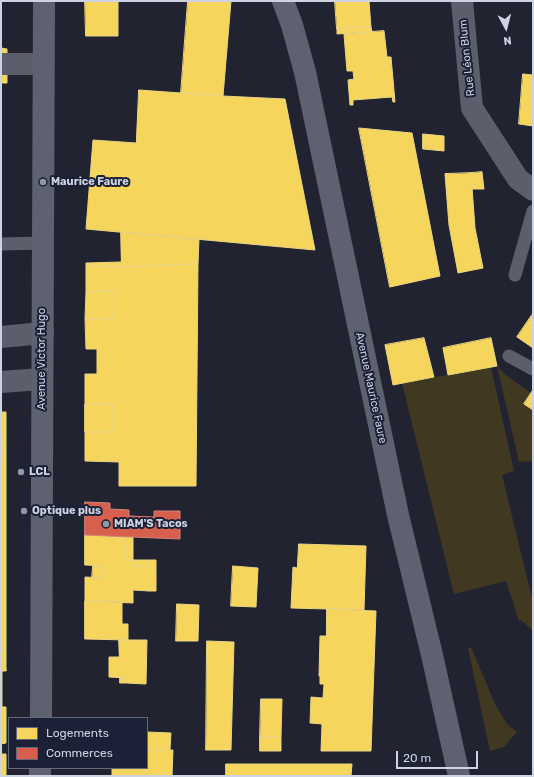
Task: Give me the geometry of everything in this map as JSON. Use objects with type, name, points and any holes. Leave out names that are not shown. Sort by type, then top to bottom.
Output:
[{"type":"street","name":"Avenue Victor Hugo","points":[[41,717],[44,1]]},
{"type":"street","name":"Avenue Maurice Faure","points":[[283,1],[292,25],[305,72],[398,515],[432,655],[459,776]]},
{"type":"street","name":"Rue Léon Blum","points":[[462,1],[472,108],[518,179],[533,190]]},
{"type":"street","points":[[1,64],[43,64]]},
{"type":"street","points":[[1,336],[43,333]]},
{"type":"street","points":[[1,382],[42,378]]},
{"type":"lane","points":[[515,275],[533,211]]},
{"type":"lane","points":[[1,244],[43,243]]},
{"type":"lane","points":[[509,356],[533,369]]},
{"type":"shaded area","points":[[497,366],[507,376],[531,393],[533,410],[533,461],[519,462]]},
{"type":"shaded area","points":[[491,367],[514,471],[502,475],[533,602],[533,631],[521,620],[519,621],[506,581],[454,594],[402,383]]},
{"type":"shaded area","points":[[471,647],[495,704],[507,724],[517,732],[504,747],[490,751],[468,648]]},
{"type":"building: Logements","points":[[85,1],[118,1],[118,36],[86,36]]},
{"type":"building: Logements","points":[[188,1],[231,1],[223,96],[181,93]]},
{"type":"building: Logements","points":[[335,1],[369,1],[371,27],[337,29]]},
{"type":"building: Logements","points":[[371,27],[372,32],[337,34],[337,29]]},
{"type":"building: Logements","points":[[384,31],[387,57],[391,57],[395,102],[393,102],[392,97],[353,100],[353,105],[350,105],[348,80],[354,79],[353,71],[347,71],[344,34]]},
{"type":"building: Logements","points":[[1,48],[7,49],[7,83],[1,83]]},
{"type":"building: Logements","points":[[523,74],[533,75],[533,126],[519,124]]},
{"type":"building: Logements","points":[[139,90],[285,99],[315,250],[86,229],[93,140],[136,143]]},
{"type":"building: Logements","points":[[359,128],[412,133],[440,276],[390,287]]},
{"type":"building: Logements","points":[[423,134],[444,136],[444,151],[423,149]]},
{"type":"building: Logements","points":[[482,172],[484,189],[472,189],[471,173]]},
{"type":"building: Logements","points":[[471,173],[475,228],[483,268],[458,273],[449,225],[445,174]]},
{"type":"building: Logements","points":[[121,232],[199,239],[198,264],[116,267],[86,265],[86,263],[121,262]]},
{"type":"building: Logements","points":[[198,264],[196,486],[119,486],[119,462],[85,461],[85,432],[112,432],[113,404],[85,404],[85,374],[97,374],[97,349],[86,349],[85,319],[114,319],[114,291],[86,292],[86,265],[116,267]]},
{"type":"building: Logements","points":[[114,291],[114,319],[85,319],[86,292]]},
{"type":"building: Logements","points":[[532,315],[533,316],[533,348],[517,337]]},
{"type":"building: Logements","points":[[424,338],[434,377],[393,385],[385,345]]},
{"type":"building: Logements","points":[[491,338],[497,366],[448,375],[443,348]]},
{"type":"building: Logements","points":[[533,390],[533,410],[524,404]]},
{"type":"building: Logements","points":[[85,404],[113,404],[112,432],[85,432]]},
{"type":"building: Logements","points":[[1,412],[6,412],[6,671],[1,639],[1,473],[3,437],[1,431]]},
{"type":"building: Logements","points":[[1,431],[3,444],[1,473]]},
{"type":"building: Logements","points":[[85,535],[125,537],[125,560],[133,560],[133,566],[148,566],[156,574],[156,582],[149,591],[133,590],[133,603],[85,601],[85,577],[105,578],[105,566],[85,565]]},
{"type":"building: Logements","points":[[125,537],[133,537],[133,560],[125,560]]},
{"type":"building: Logements","points":[[299,544],[366,546],[364,610],[291,608],[293,567],[297,568]]},
{"type":"building: Logements","points":[[133,560],[156,560],[156,574],[148,566],[133,566]]},
{"type":"building: Logements","points":[[93,566],[105,566],[105,578],[92,578]]},
{"type":"building: Logements","points":[[233,566],[258,568],[256,607],[231,606]]},
{"type":"building: Logements","points":[[156,582],[156,591],[149,591]]},
{"type":"building: Logements","points":[[85,601],[122,602],[122,624],[128,624],[128,640],[85,639]]},
{"type":"building: Logements","points":[[177,604],[199,605],[198,641],[176,641]]},
{"type":"building: Logements","points":[[327,609],[376,611],[371,751],[321,751],[322,724],[310,723],[311,697],[323,698],[324,684],[320,684],[319,676],[320,636],[326,636]]},
{"type":"building: Logements","points":[[1,639],[6,671],[1,671]]},
{"type":"building: Logements","points":[[119,640],[147,640],[146,684],[126,683],[126,678],[109,677],[109,657],[119,657]]},
{"type":"building: Logements","points":[[207,641],[234,642],[231,750],[206,750]]},
{"type":"building: Logements","points":[[1,671],[2,707],[6,707],[6,733],[1,733]]},
{"type":"building: Logements","points":[[120,677],[126,678],[126,683],[120,683]]},
{"type":"building: Logements","points":[[261,699],[282,699],[281,737],[260,737]]},
{"type":"building: Logements","points":[[148,732],[171,733],[170,750],[148,750]]},
{"type":"building: Logements","points":[[1,733],[6,733],[6,743],[1,744]]},
{"type":"building: Logements","points":[[260,737],[281,737],[281,751],[260,751]]},
{"type":"building: Logements","points":[[148,750],[173,750],[172,776],[112,776],[112,769],[148,769]]},
{"type":"building: Logements","points":[[1,754],[6,754],[6,760],[1,760]]},
{"type":"building: Logements","points":[[1,760],[6,760],[6,776],[1,776]]},
{"type":"building: Logements","points":[[226,764],[352,764],[351,776],[226,776]]},
{"type":"building: Commerces","points":[[85,502],[110,503],[110,509],[129,510],[129,516],[154,517],[154,511],[180,511],[180,539],[85,535]]},
{"type":"place","name":"Maurice Faure","points":[[43,182]]},
{"type":"place","name":"LCL","points":[[21,472]]},
{"type":"place","name":"Optique plus","points":[[24,511]]},
{"type":"place","name":"MIAM'S Tacos","points":[[106,524]]}]
